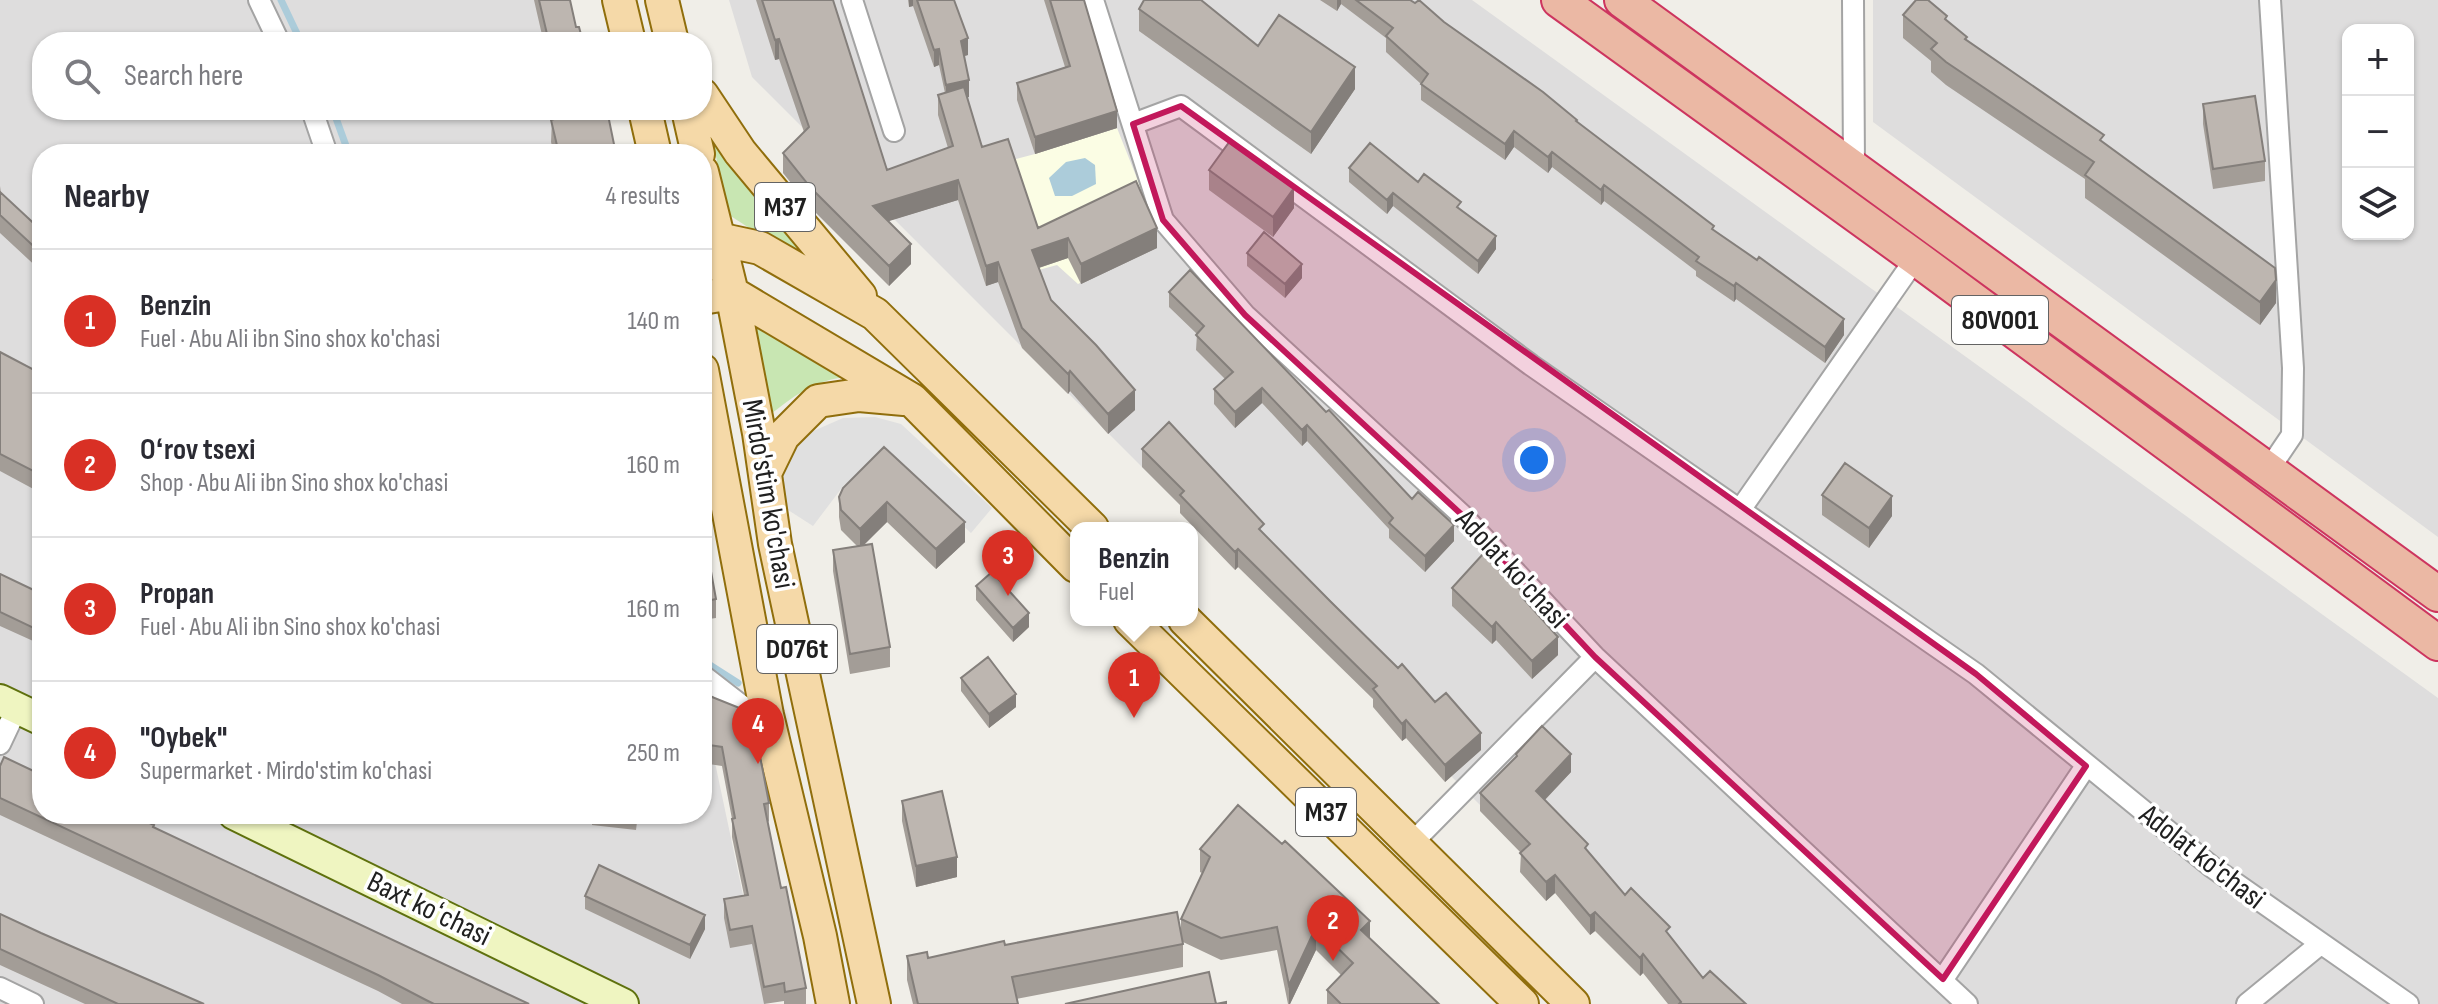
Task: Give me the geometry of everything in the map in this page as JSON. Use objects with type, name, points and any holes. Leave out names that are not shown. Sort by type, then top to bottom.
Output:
[{"type":"highway","name":"80V001","points":[[1559,0],[1916,258],[2438,643]]},
{"type":"highway","name":"80V001","points":[[1622,0],[2438,594]]},
{"type":"main road","points":[[619,0],[627,32]]},
{"type":"main road","points":[[662,0],[670,32]]},
{"type":"main road","name":"M37","points":[[712,110],[740,152],[875,314],[1086,522]]},
{"type":"main road","points":[[647,120],[653,144]]},
{"type":"main road","points":[[690,120],[696,144]]},
{"type":"main road","name":"M37","points":[[712,240],[760,248],[875,314]]},
{"type":"main road","name":"Mirdo'stim ko'chasi","points":[[712,256],[717,295],[765,473],[775,544],[874,1004]]},
{"type":"main road","points":[[717,295],[912,400],[1070,560]]},
{"type":"main road","points":[[765,473],[783,436],[818,401],[859,395],[912,400]]},
{"type":"main road","name":"Mirdo'stim ko'chasi","points":[[712,423],[767,715],[820,936],[833,1004]]},
{"type":"main road","name":"M37","points":[[1136,626],[1522,1004]]},
{"type":"main road","name":"M37","points":[[1191,626],[1573,1004]]},
{"type":"main road","name":"Baxt koʻchasi","points":[[254,824],[623,1004]]},
{"type":"street","points":[[259,0],[274,32]]},
{"type":"street","points":[[852,0],[894,131]]},
{"type":"street","name":"Adolat ko'chasi","points":[[1093,0],[1163,220],[1183,244],[1245,315],[1461,514],[1595,657],[1967,1004]]},
{"type":"street","points":[[1853,0],[1854,166]]},
{"type":"street","points":[[2269,469],[2292,435],[2293,368],[2270,0]]},
{"type":"street","name":"Adolat ko'chasi","points":[[1133,124],[1181,106],[1531,365],[1976,674],[2212,867],[2319,945],[2408,1004]]},
{"type":"street","points":[[315,120],[324,144]]},
{"type":"street","points":[[1740,510],[1916,258]]},
{"type":"street","points":[[1410,845],[1595,657]]},
{"type":"street","points":[[712,683],[742,706],[767,715]]},
{"type":"street","points":[[0,744],[20,709]]},
{"type":"street","points":[[1943,979],[2086,766]]},
{"type":"street","points":[[2247,1004],[2319,945]]},
{"type":"street","points":[[0,988],[33,1004]]},
{"type":"highlighted area","points":[[1181,106],[1976,674],[2086,766],[1943,979],[1595,657],[1461,514],[1245,315],[1163,220],[1133,124]]},
{"type":"shaded area","points":[[0,0],[555,0],[562,32],[32,32],[32,120],[580,120],[585,144],[32,144],[32,824],[712,824],[712,748],[766,1004],[0,1004]]},
{"type":"shaded area","points":[[729,0],[1472,0],[2438,698],[2438,1004],[1679,1004],[752,77]]},
{"type":"shaded area","points":[[1873,0],[2438,0],[2438,537],[1873,122]]},
{"type":"shaded area","points":[[1117,128],[1142,191],[1156,246],[1078,284],[1057,265],[988,284],[955,175]]},
{"type":"shaded area","points":[[875,417],[901,424],[992,508],[971,533],[885,453],[844,485],[813,526],[785,508],[778,471],[790,451],[811,432],[843,418]]},
{"type":"green space","points":[[713,139],[832,281],[726,213]]},
{"type":"green space","points":[[754,321],[847,377],[814,386],[767,417],[750,330]]},
{"type":"water","points":[[1085,158],[1095,165],[1096,184],[1072,196],[1055,196],[1049,178],[1066,162]]},
{"type":"building","points":[[539,0],[570,0],[576,27],[580,32],[547,32]]},
{"type":"building","points":[[762,0],[833,0],[887,170],[953,146],[938,95],[964,87],[982,147],[1008,139],[1038,228],[1136,181],[1157,228],[1081,264],[1068,238],[1032,250],[1051,300],[1135,390],[1108,414],[1070,371],[1068,374],[1022,328],[998,262],[986,266],[958,180],[873,206],[911,244],[889,266],[811,188],[783,153],[809,127],[779,39],[775,40]]},
{"type":"building","points":[[917,0],[954,0],[968,38],[961,41],[969,80],[946,85],[939,49],[934,50]]},
{"type":"building","points":[[1050,0],[1084,0],[1117,111],[1035,137],[1017,83],[1070,66]]},
{"type":"building","points":[[1144,0],[1201,0],[1258,46],[1279,15],[1355,67],[1311,132],[1139,9]]},
{"type":"building","points":[[1356,0],[1410,0],[1415,3],[1419,0],[1444,22],[1543,92],[1576,121],[1714,226],[1712,229],[1757,260],[1759,257],[1844,319],[1825,347],[1736,283],[1734,286],[1696,261],[1699,257],[1604,185],[1601,190],[1552,152],[1548,157],[1514,131],[1505,144],[1421,84],[1428,74],[1386,36],[1393,28]]},
{"type":"building","points":[[1916,0],[1928,0],[1967,37],[1965,39],[2104,135],[2100,140],[2275,268],[2276,280],[2260,302],[2085,175],[2094,162],[1931,49],[1937,43],[1903,15]]},
{"type":"building","points":[[2255,96],[2265,161],[2213,169],[2203,104]]},
{"type":"building","points":[[551,120],[609,120],[614,144],[557,144]]},
{"type":"building","points":[[1230,141],[1294,188],[1273,217],[1209,170]]},
{"type":"building","points":[[1370,143],[1418,182],[1424,174],[1461,202],[1457,207],[1496,236],[1478,261],[1393,193],[1387,200],[1349,168]]},
{"type":"building","points":[[0,192],[32,222],[32,245],[0,215]]},
{"type":"building","points":[[1264,232],[1302,264],[1285,284],[1247,253]]},
{"type":"building","points":[[1190,270],[1412,499],[1418,492],[1454,525],[1425,556],[1389,523],[1393,518],[1307,425],[1302,430],[1262,388],[1235,412],[1214,389],[1233,372],[1196,335],[1204,326],[1169,292]]},
{"type":"building","points":[[0,352],[32,369],[32,470],[0,454]]},
{"type":"building","points":[[1169,422],[1264,524],[1259,529],[1331,602],[1398,668],[1402,664],[1435,702],[1446,693],[1481,733],[1445,765],[1406,720],[1402,724],[1373,689],[1377,686],[1238,549],[1235,552],[1180,495],[1184,491],[1142,449]]},
{"type":"building","points":[[884,447],[965,522],[936,549],[887,502],[860,529],[841,510],[839,497],[843,488]]},
{"type":"building","points":[[1845,463],[1892,496],[1869,528],[1822,495]]},
{"type":"building","points":[[872,544],[890,647],[850,654],[833,550]]},
{"type":"building","points":[[1483,554],[1524,593],[1521,596],[1558,637],[1532,661],[1496,622],[1492,627],[1452,588]]},
{"type":"building","points":[[992,572],[1029,613],[1013,628],[976,586]]},
{"type":"building","points":[[0,574],[32,589],[32,627],[0,612]]},
{"type":"building","points":[[712,577],[716,599],[712,600]]},
{"type":"building","points":[[988,657],[1016,694],[989,714],[961,678]]},
{"type":"building","points":[[712,697],[747,711],[754,747],[758,746],[769,803],[764,804],[781,888],[786,887],[806,988],[785,992],[784,983],[764,987],[752,926],[730,930],[724,899],[748,895],[732,819],[735,818],[722,747],[712,746]]},
{"type":"building","points":[[1542,726],[1571,754],[1536,791],[1588,844],[1585,848],[1625,895],[1631,888],[1670,927],[1666,931],[1703,978],[1710,971],[1746,1004],[1679,1004],[1681,1002],[1643,954],[1640,958],[1595,912],[1590,916],[1555,875],[1546,882],[1520,853],[1530,844],[1480,793]]},
{"type":"building","points":[[4,757],[32,770],[32,813],[0,798],[0,766]]},
{"type":"building","points":[[942,791],[957,857],[916,866],[902,801]]},
{"type":"building","points":[[1238,805],[1282,844],[1285,841],[1370,921],[1361,930],[1439,1004],[1341,1004],[1327,990],[1353,963],[1316,927],[1289,985],[1277,927],[1221,938],[1181,919],[1210,857],[1200,849]]},
{"type":"building","points":[[56,824],[152,824],[529,1004],[434,1004]]},
{"type":"building","points":[[599,865],[705,915],[690,945],[585,896]]},
{"type":"building","points":[[1177,912],[1183,944],[1012,977],[1018,1004],[918,1004],[907,956],[927,952],[928,958],[1004,941],[1005,945]]},
{"type":"building","points":[[0,914],[204,1004],[118,1004],[0,949]]},
{"type":"building","points":[[1209,972],[1216,1004],[1065,1004]]},
{"type":"waterway","points":[[281,0],[296,32]]},
{"type":"waterway","points":[[337,120],[345,144]]},
{"type":"waterway","points":[[712,666],[738,683]]},
{"type":"place","name":"Propan","points":[[1008,596]]},
{"type":"place","name":"Benzin","points":[[1134,718]]},
{"type":"place","name":"\"Oybek\"","points":[[758,764]]},
{"type":"place","name":"Oʻrov tsexi","points":[[1333,961]]}]
